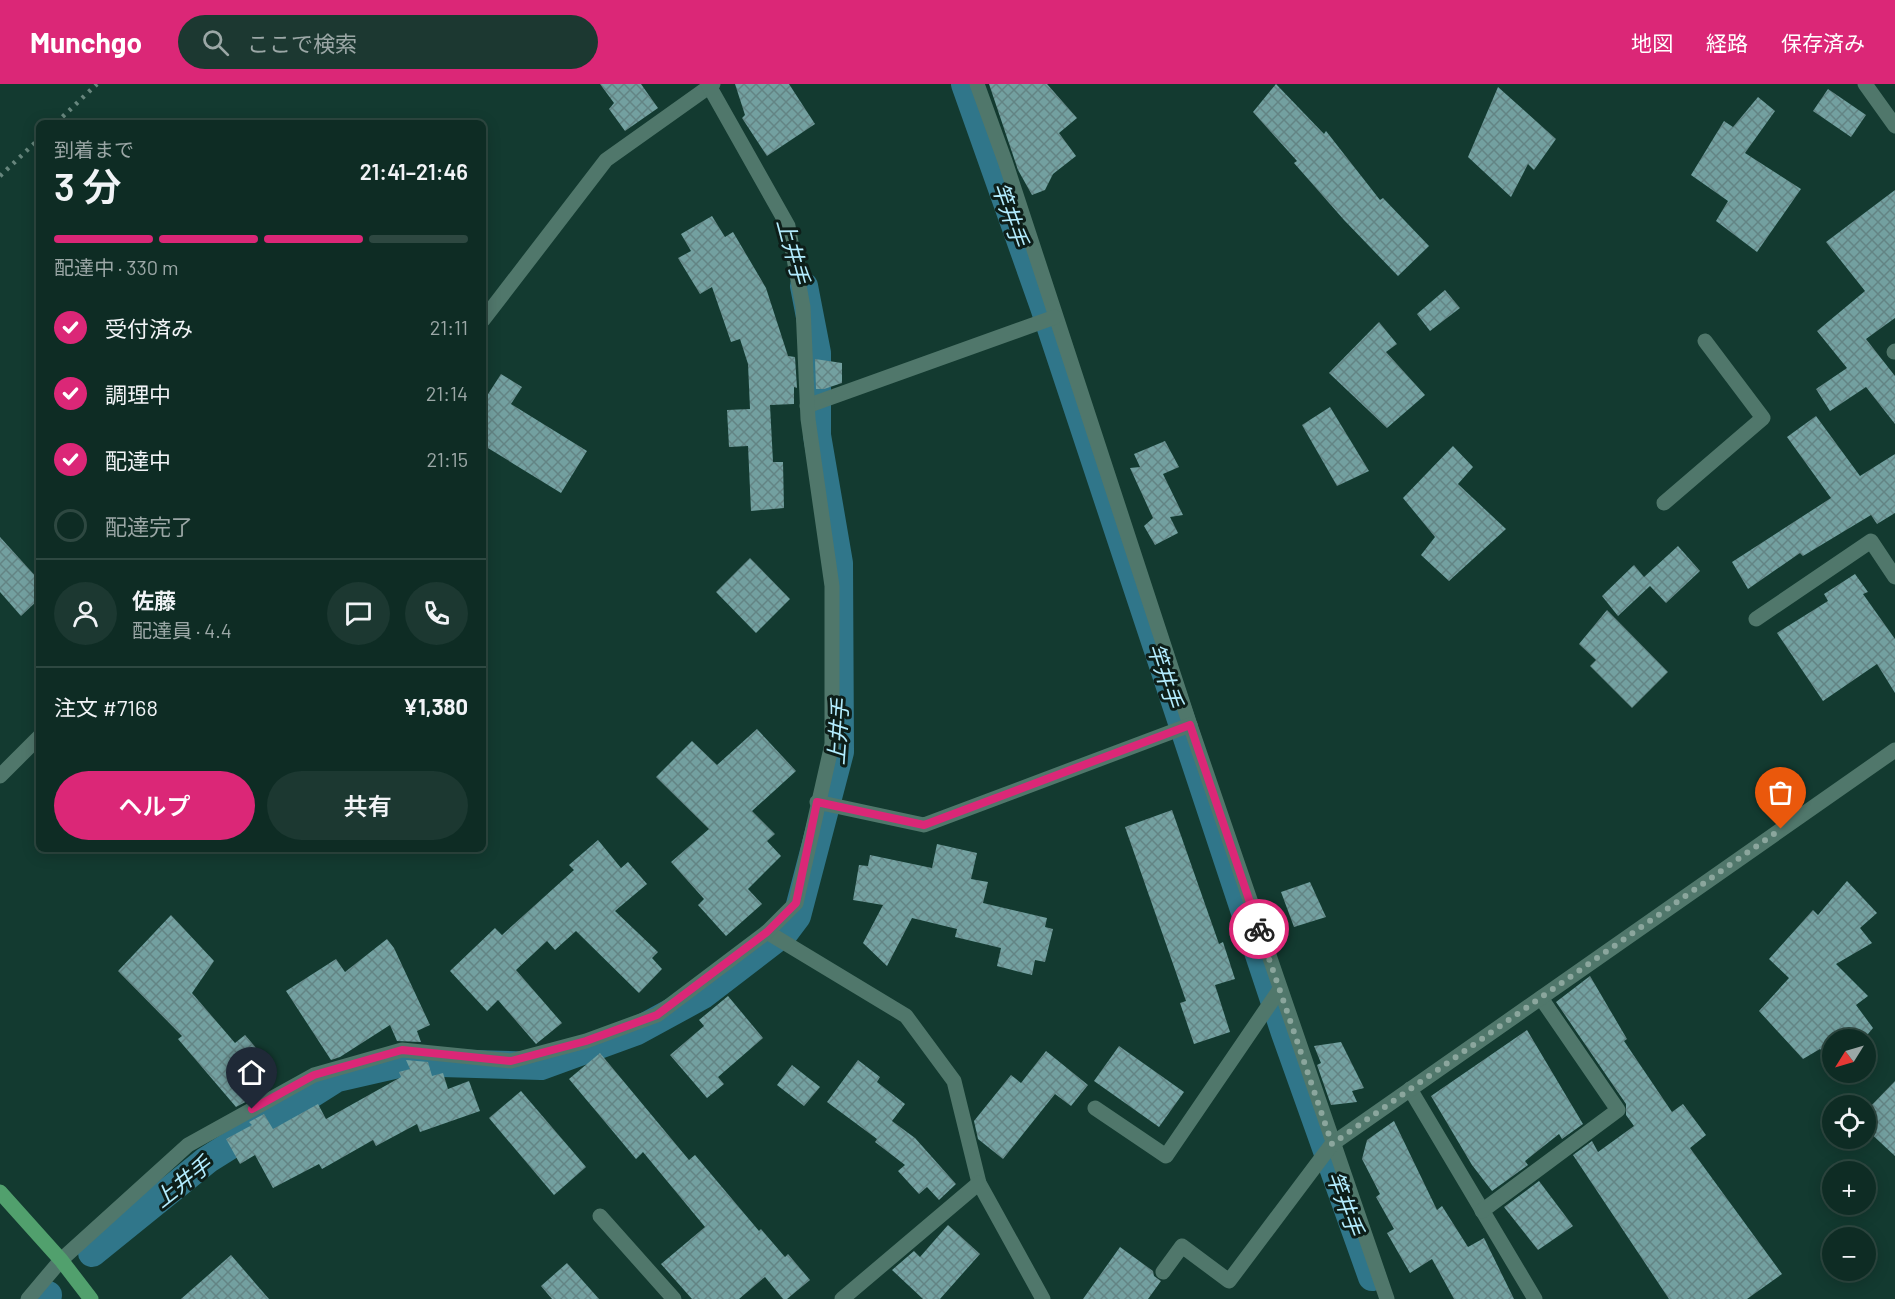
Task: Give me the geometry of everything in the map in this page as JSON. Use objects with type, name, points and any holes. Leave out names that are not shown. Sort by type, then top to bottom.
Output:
[{"type":"main road","points":[[0,1192],[61,1260],[91,1299]]},
{"type":"street","points":[[977,84],[1190,725],[1387,1299]]},
{"type":"street","points":[[1865,84],[1895,126]]},
{"type":"street","points":[[28,1299],[61,1260],[188,1145],[314,1075],[402,1050],[511,1061],[586,1041],[657,1015],[767,932],[796,903],[817,802],[832,744],[832,586],[807,406],[803,307],[788,226],[710,85],[606,160],[486,316]]},
{"type":"street","points":[[807,406],[1055,317]]},
{"type":"street","points":[[1664,503],[1763,418],[1705,341]]},
{"type":"street","points":[[1756,619],[1871,541],[1895,577]]},
{"type":"street","points":[[817,802],[924,825],[1190,725]]},
{"type":"street","points":[[0,776],[36,740]]},
{"type":"street","points":[[1163,1272],[1182,1246],[1229,1281],[1332,1144],[1895,750]]},
{"type":"street","points":[[767,932],[906,1016],[954,1081],[979,1183],[1043,1299]]},
{"type":"street","points":[[1095,1108],[1166,1156],[1280,989]]},
{"type":"street","points":[[1482,1211],[1618,1110],[1540,998]]},
{"type":"street","points":[[1410,1089],[1535,1299]]},
{"type":"street","points":[[842,1299],[979,1183]]},
{"type":"street","points":[[600,1216],[674,1299]]},
{"type":"building","points":[[600,84],[641,84],[658,108],[625,131],[609,109],[614,103]]},
{"type":"building","points":[[735,84],[789,84],[815,124],[767,156],[742,118],[745,115]]},
{"type":"building","points":[[989,84],[1047,84],[1077,118],[1059,133],[1076,156],[1053,174],[1045,190],[1032,195],[1018,170]]},
{"type":"building","points":[[1276,84],[1324,134],[1326,131],[1380,200],[1383,198],[1429,246],[1398,276],[1344,220],[1294,163],[1297,161],[1253,112]]},
{"type":"building","points":[[1498,87],[1556,139],[1534,170],[1528,164],[1511,197],[1468,157]]},
{"type":"building","points":[[1828,89],[1866,115],[1851,137],[1813,111]]},
{"type":"building","points":[[1758,97],[1775,111],[1745,153],[1801,189],[1757,252],[1716,221],[1728,201],[1691,175],[1724,121],[1733,127]]},
{"type":"building","points":[[1895,190],[1895,318],[1866,339],[1895,376],[1895,424],[1866,387],[1830,411],[1816,389],[1847,368],[1817,331],[1865,291],[1826,242]]},
{"type":"building","points":[[712,216],[725,237],[733,232],[766,288],[788,356],[795,357],[797,388],[794,387],[794,404],[770,405],[773,462],[783,462],[784,508],[751,511],[748,446],[729,447],[727,410],[750,409],[748,364],[740,339],[731,342],[712,287],[700,294],[678,258],[691,251],[681,234]]},
{"type":"building","points":[[1445,290],[1460,308],[1430,331],[1417,314]]},
{"type":"building","points":[[1379,322],[1397,344],[1386,352],[1425,395],[1387,428],[1329,373]]},
{"type":"building","points":[[815,359],[842,363],[842,383],[816,389]]},
{"type":"building","points":[[501,374],[522,387],[511,404],[587,451],[561,493],[486,447],[486,397]]},
{"type":"building","points":[[1330,407],[1369,471],[1337,486],[1302,425]]},
{"type":"building","points":[[1816,416],[1860,476],[1895,454],[1895,513],[1877,524],[1871,515],[1803,556],[1800,553],[1748,589],[1732,562],[1831,498],[1787,437]]},
{"type":"building","points":[[1165,441],[1179,467],[1163,474],[1183,515],[1170,517],[1178,533],[1155,545],[1144,526],[1153,518],[1130,468],[1140,467],[1134,454]]},
{"type":"building","points":[[1453,446],[1473,467],[1458,484],[1506,529],[1449,581],[1421,555],[1435,537],[1403,498]]},
{"type":"building","points":[[0,537],[36,577],[36,602],[21,616],[0,592]]},
{"type":"building","points":[[1678,546],[1700,571],[1666,603],[1650,586],[1618,616],[1602,596],[1634,565],[1644,577]]},
{"type":"building","points":[[750,558],[790,599],[756,633],[716,592]]},
{"type":"building","points":[[1855,574],[1868,592],[1863,594],[1895,639],[1895,693],[1877,664],[1823,701],[1777,633],[1828,601],[1824,594]]},
{"type":"building","points":[[1607,610],[1668,672],[1632,708],[1590,666],[1596,660],[1579,644]]},
{"type":"building","points":[[757,729],[796,771],[752,811],[775,834],[767,841],[781,856],[748,889],[762,904],[726,936],[698,905],[704,899],[671,862],[709,829],[656,777],[692,741],[717,765]]},
{"type":"building","points":[[1172,810],[1219,944],[1223,942],[1235,979],[1215,985],[1230,1032],[1194,1044],[1180,1003],[1186,1001],[1125,827]]},
{"type":"building","points":[[598,840],[621,868],[628,862],[647,884],[615,911],[658,952],[652,958],[662,969],[639,993],[576,931],[555,950],[547,941],[516,970],[562,1023],[536,1044],[498,1000],[487,1011],[450,971],[495,928],[502,935],[574,870],[569,865]]},
{"type":"building","points":[[937,844],[977,853],[971,879],[988,882],[983,903],[1047,918],[1045,927],[1053,929],[1045,962],[1035,960],[1032,975],[997,966],[1001,948],[955,937],[957,929],[912,918],[887,966],[863,943],[883,905],[853,900],[859,865],[868,866],[870,855],[932,868]]},
{"type":"building","points":[[1847,881],[1877,913],[1860,928],[1872,943],[1836,964],[1868,996],[1856,1005],[1873,1028],[1822,1029],[1822,1051],[1820,1049],[1803,1059],[1759,1011],[1789,978],[1769,959],[1813,910],[1818,915]]},
{"type":"building","points":[[1310,882],[1326,917],[1294,927],[1281,892]]},
{"type":"building","points":[[171,915],[214,961],[192,993],[235,1043],[245,1035],[275,1070],[251,1091],[255,1097],[236,1107],[178,1039],[182,1036],[118,971]]},
{"type":"building","points":[[387,939],[394,948],[430,1025],[417,1031],[421,1042],[397,1041],[390,1025],[340,1057],[331,1060],[286,991],[336,959],[345,972]]},
{"type":"building","points":[[1590,976],[1627,1039],[1624,1041],[1672,1112],[1683,1104],[1706,1135],[1690,1148],[1782,1274],[1747,1299],[1669,1299],[1573,1155],[1592,1141],[1598,1152],[1634,1126],[1626,1115],[1626,1104],[1556,1002]]},
{"type":"building","points":[[728,996],[763,1038],[718,1077],[724,1084],[707,1098],[670,1055],[704,1026],[699,1020]]},
{"type":"building","points":[[1527,1030],[1583,1124],[1562,1139],[1559,1134],[1525,1161],[1528,1165],[1492,1191],[1472,1165],[1431,1096]]},
{"type":"building","points":[[1341,1042],[1364,1088],[1352,1091],[1357,1102],[1331,1105],[1317,1065],[1321,1063],[1314,1046]]},
{"type":"building","points":[[1119,1046],[1184,1092],[1159,1127],[1094,1081]]},
{"type":"building","points":[[1046,1051],[1088,1085],[1071,1106],[1055,1094],[1003,1159],[978,1139],[974,1121],[1011,1075],[1021,1083]]},
{"type":"building","points":[[600,1053],[689,1160],[695,1155],[759,1231],[761,1229],[785,1257],[788,1254],[810,1280],[787,1299],[783,1299],[765,1277],[739,1299],[692,1299],[661,1264],[705,1227],[643,1152],[636,1159],[569,1079]]},
{"type":"building","points":[[406,1060],[428,1062],[432,1076],[443,1073],[448,1089],[469,1081],[480,1111],[420,1132],[417,1124],[376,1146],[373,1140],[322,1169],[319,1164],[273,1188],[255,1155],[240,1164],[226,1139],[252,1125],[249,1122],[264,1114],[273,1129],[318,1104],[326,1119],[401,1077],[399,1072],[410,1069]]},
{"type":"building","points":[[858,1060],[880,1077],[877,1082],[905,1104],[892,1121],[915,1138],[956,1184],[939,1200],[927,1187],[919,1194],[898,1171],[905,1165],[875,1142],[877,1139],[827,1102]]},
{"type":"building","points":[[792,1065],[820,1087],[804,1106],[777,1085]]},
{"type":"building","points":[[1895,1081],[1895,1156],[1876,1138],[1876,1101]]},
{"type":"building","points":[[521,1091],[586,1167],[554,1195],[489,1118]]},
{"type":"building","points":[[1394,1121],[1437,1210],[1442,1206],[1468,1247],[1484,1238],[1514,1299],[1454,1299],[1432,1259],[1410,1273],[1387,1233],[1394,1229],[1376,1197],[1380,1194],[1362,1159],[1367,1140]]},
{"type":"building","points":[[1539,1181],[1573,1226],[1538,1250],[1504,1207]]},
{"type":"building","points":[[948,1225],[980,1254],[940,1299],[923,1299],[892,1270],[914,1251],[920,1257]]},
{"type":"building","points":[[1120,1247],[1153,1271],[1154,1276],[1161,1281],[1148,1299],[1083,1299]]},
{"type":"building","points":[[231,1255],[269,1299],[181,1299]]},
{"type":"building","points":[[567,1263],[599,1299],[552,1299],[541,1286]]},
{"type":"waterway","name":"竿井手","points":[[965,84],[1044,307],[1285,1033],[1372,1277]]},
{"type":"waterway","name":"上井手","points":[[92,1253],[207,1160],[337,1078],[407,1062],[541,1066],[637,1031],[703,995],[785,932],[797,916],[840,752],[839,563],[817,435],[817,353],[804,286]]},
{"type":"waterway","name":"上井手","points":[[44,1299],[48,1295]]},
{"type":"railway","points":[[59,120],[97,84]]},
{"type":"railway","points":[[0,176],[36,142]]},
{"type":"way so far","points":[[1259,929],[1332,1144],[1781,829]]},
{"type":"route","points":[[252,1109],[314,1075],[402,1050],[511,1061],[586,1041],[657,1015],[717,972],[767,932],[796,903],[817,802],[924,825],[1190,725],[1259,929]]}]
